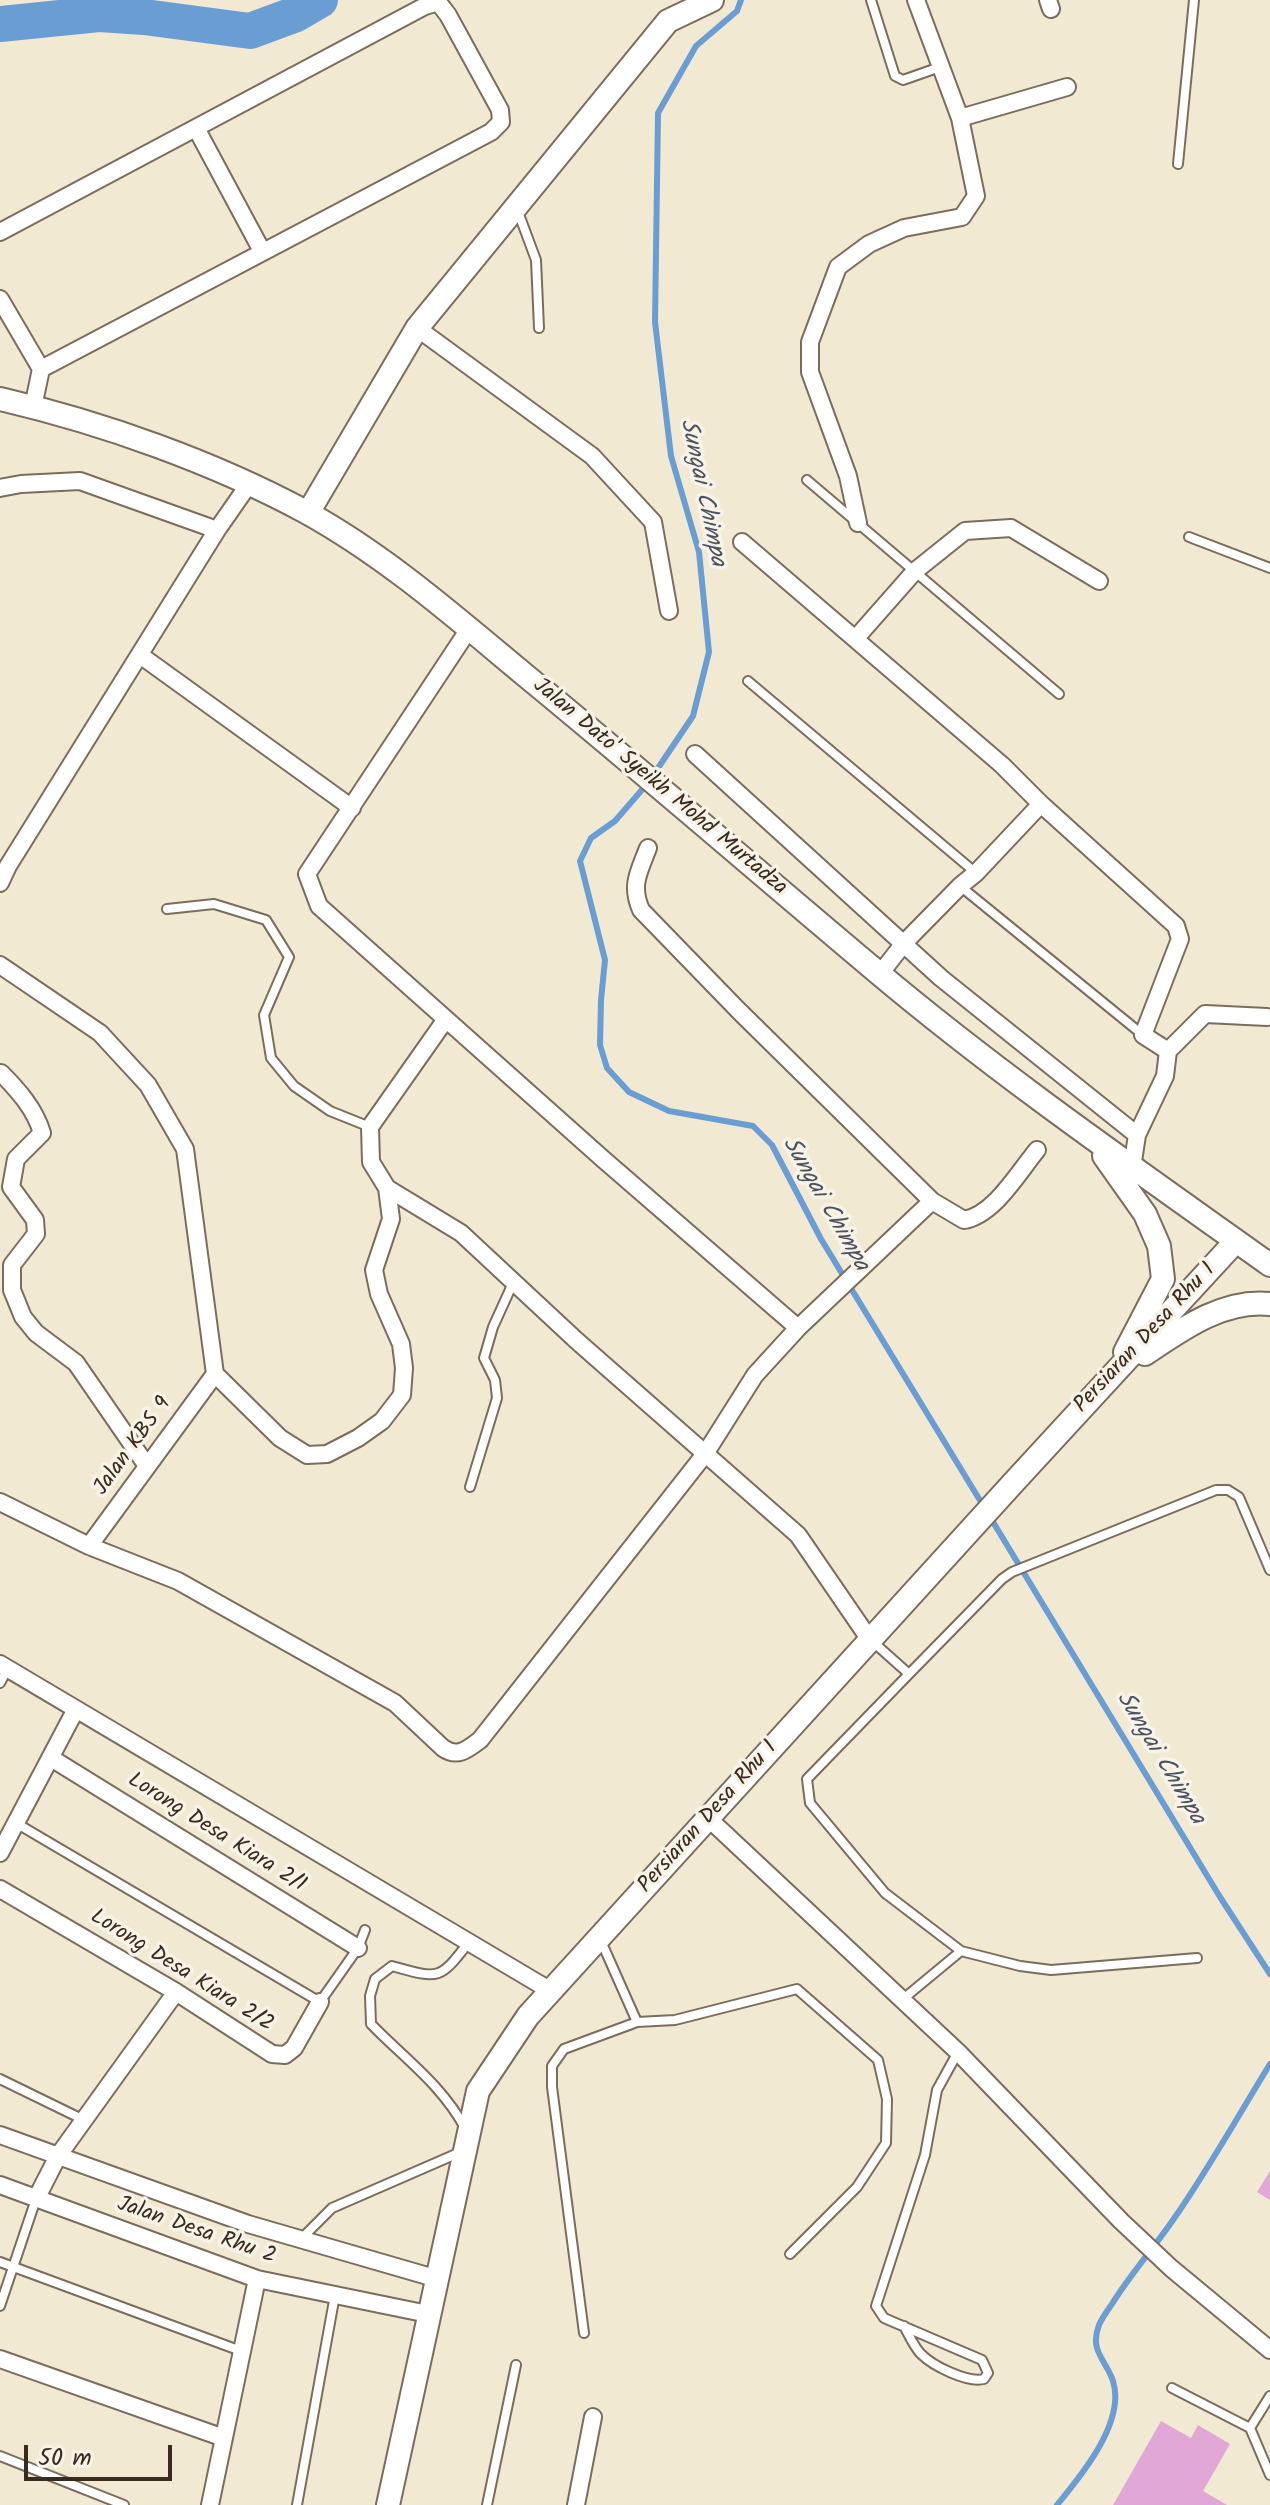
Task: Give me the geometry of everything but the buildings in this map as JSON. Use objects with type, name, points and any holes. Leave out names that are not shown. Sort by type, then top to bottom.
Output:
[{"type":"street","points":[[308,513],[417,328],[668,21],[712,0]]},
{"type":"street","points":[[858,523],[848,476],[810,372],[810,342],[838,267],[869,244],[904,228],[962,217],[976,196],[960,118],[916,0]]},
{"type":"street","points":[[0,232],[425,6],[438,2],[500,110],[501,122],[491,132],[41,369]]},
{"type":"street","points":[[960,118],[1067,87]]},
{"type":"street","points":[[196,128],[262,251]]},
{"type":"street","points":[[0,299],[41,369],[33,407]]},
{"type":"street","points":[[417,328],[592,456],[653,522],[669,611]]},
{"type":"street","name":"Jalan Dato' Syeikh Mohd Murtadza","points":[[0,399],[145,442],[249,484],[308,513],[395,568],[880,974],[1094,1141],[1270,1265]]},
{"type":"street","points":[[0,488],[80,481],[217,530]]},
{"type":"street","points":[[0,883],[217,530],[249,484]]},
{"type":"street","points":[[856,638],[915,571],[965,531],[1011,528],[1099,581]]},
{"type":"street","points":[[742,542],[1002,765],[1176,926],[1180,939],[1143,1035],[1168,1051]]},
{"type":"street","points":[[469,629],[307,874],[319,906],[798,1328]]},
{"type":"street","points":[[140,655],[352,808]]},
{"type":"street","points":[[695,754],[941,978],[1137,1135]]},
{"type":"street","points":[[880,974],[904,943],[1041,804]]},
{"type":"street","points":[[648,848],[636,878],[635,894],[641,910],[932,1201],[964,1220],[976,1218],[990,1208],[1037,1150]]},
{"type":"street","points":[[0,965],[100,1033],[148,1085],[185,1149],[215,1374],[280,1438],[307,1455],[327,1454],[358,1438],[382,1421],[402,1395],[404,1368],[401,1344],[379,1294],[374,1270],[391,1219],[387,1188],[371,1162],[370,1127],[446,1019]]},
{"type":"street","points":[[1132,1168],[1137,1135],[1165,1076],[1168,1051],[1205,1014],[1267,1017]]},
{"type":"street","points":[[1,1073],[20,1093],[39,1122],[42,1133],[16,1159],[11,1187],[35,1220],[36,1234],[12,1265],[12,1290],[23,1317],[36,1333],[76,1363],[147,1466]]},
{"type":"street","points":[[1094,1141],[1145,1214],[1159,1246],[1163,1279],[1114,1375]]},
{"type":"street","points":[[387,1188],[461,1233],[798,1535],[870,1640]]},
{"type":"street","points":[[0,1502],[89,1546],[178,1581],[395,1703],[443,1748],[459,1754],[480,1740],[705,1454],[755,1375],[798,1328],[932,1201]]},
{"type":"street","name":"Persiaran Desa Rhu 1","points":[[388,2505],[478,2091],[528,2016],[1236,1241]]},
{"type":"street","points":[[1114,1375],[1178,1332],[1223,1308],[1270,1304]]},
{"type":"street","name":"Jalan KBS 9","points":[[89,1546],[215,1374]]},
{"type":"street","points":[[3,1672],[76,1709],[551,1991]]},
{"type":"street","points":[[0,1853],[76,1709]]},
{"type":"street","name":"Lorong Desa Kiara 2/1","points":[[51,1758],[358,1948]]},
{"type":"street","points":[[708,1818],[958,2052],[1121,2221],[1171,2268],[1270,2350]]},
{"type":"street","name":"Lorong Desa Kiara 2/2","points":[[0,1889],[176,1992],[272,2054],[285,2055],[294,2048],[320,2002]]},
{"type":"street","points":[[36,2199],[58,2156],[176,1992]]},
{"type":"street","points":[[0,2135],[300,2240],[438,2279]]},
{"type":"street","name":"Jalan Desa Rhu 2","points":[[0,2185],[257,2279],[428,2314]]},
{"type":"street","points":[[210,2505],[257,2279]]},
{"type":"street","points":[[0,2359],[224,2438]]},
{"type":"street","points":[[576,2505],[593,2417]]},
{"type":"lane","points":[[871,0],[895,76],[903,80],[941,67]]},
{"type":"lane","points":[[1178,164],[1194,0]]},
{"type":"lane","points":[[517,208],[536,260],[539,328]]},
{"type":"lane","points":[[807,480],[1059,694]]},
{"type":"lane","points":[[1189,537],[1270,568]]},
{"type":"lane","points":[[748,681],[976,873]]},
{"type":"lane","points":[[960,886],[1143,1035]]},
{"type":"lane","points":[[167,909],[214,904],[266,920],[289,957],[264,1015],[271,1058],[294,1086],[330,1111],[370,1127]]},
{"type":"lane","points":[[470,1487],[497,1398],[495,1380],[484,1358],[493,1327],[514,1282]]},
{"type":"lane","points":[[1197,1958],[1051,1970],[1020,1966],[961,1951],[885,1893],[810,1803],[807,1779],[1012,1572],[1216,1490],[1228,1490],[1239,1497],[1270,1570]]},
{"type":"lane","points":[[870,1640],[909,1674]]},
{"type":"lane","points":[[16,1823],[320,2002],[358,1948],[365,1930]]},
{"type":"lane","points":[[600,1938],[637,2022]]},
{"type":"lane","points":[[300,2240],[332,2208],[467,2143],[451,2104],[419,2068],[371,2024],[370,1996],[375,1979],[392,1966],[429,1977],[448,1970],[469,1942]]},
{"type":"lane","points":[[903,1999],[961,1951]]},
{"type":"lane","points":[[584,2333],[552,2087],[552,2066],[564,2049],[637,2022],[675,2020],[797,1989],[878,2060],[887,2099],[886,2143],[857,2187],[790,2254]]},
{"type":"lane","points":[[904,2326],[920,2353],[959,2377],[974,2381],[984,2379],[988,2373],[982,2360],[904,2326],[884,2318],[876,2306],[925,2155],[937,2090],[958,2052]]},
{"type":"lane","points":[[0,2079],[84,2120]]},
{"type":"lane","points":[[0,2306],[36,2199]]},
{"type":"lane","points":[[0,2262],[241,2351]]},
{"type":"lane","points":[[297,2505],[335,2295]]},
{"type":"lane","points":[[487,2505],[516,2365]]},
{"type":"lane","points":[[1172,2388],[1250,2428],[1270,2475]]},
{"type":"lane","points":[[1250,2428],[1270,2396]]},
{"type":"lane","points":[[0,2456],[124,2505]]},
{"type":"waterway","points":[[0,24],[99,14],[250,31],[296,14],[320,0]]},
{"type":"waterway","name":"Sungai Chimpa","points":[[654,774],[693,716],[709,652],[699,552],[671,456],[655,322],[658,113],[696,46],[737,11],[741,0]]},
{"type":"waterway","name":"Sungai Chimpa","points":[[647,784],[615,821],[591,838],[580,861],[605,960],[600,1045],[607,1068],[629,1092],[669,1111],[753,1126],[772,1145],[821,1239],[984,1507]]},
{"type":"waterway","name":"Sungai Chimpa","points":[[990,1517],[1220,1897],[1270,1974]]},
{"type":"waterway","name":"Sungai Chimpa","points":[[1057,2505],[1099,2448],[1113,2414],[1113,2381],[1096,2342],[1100,2322],[1186,2201],[1270,2064]]}]
